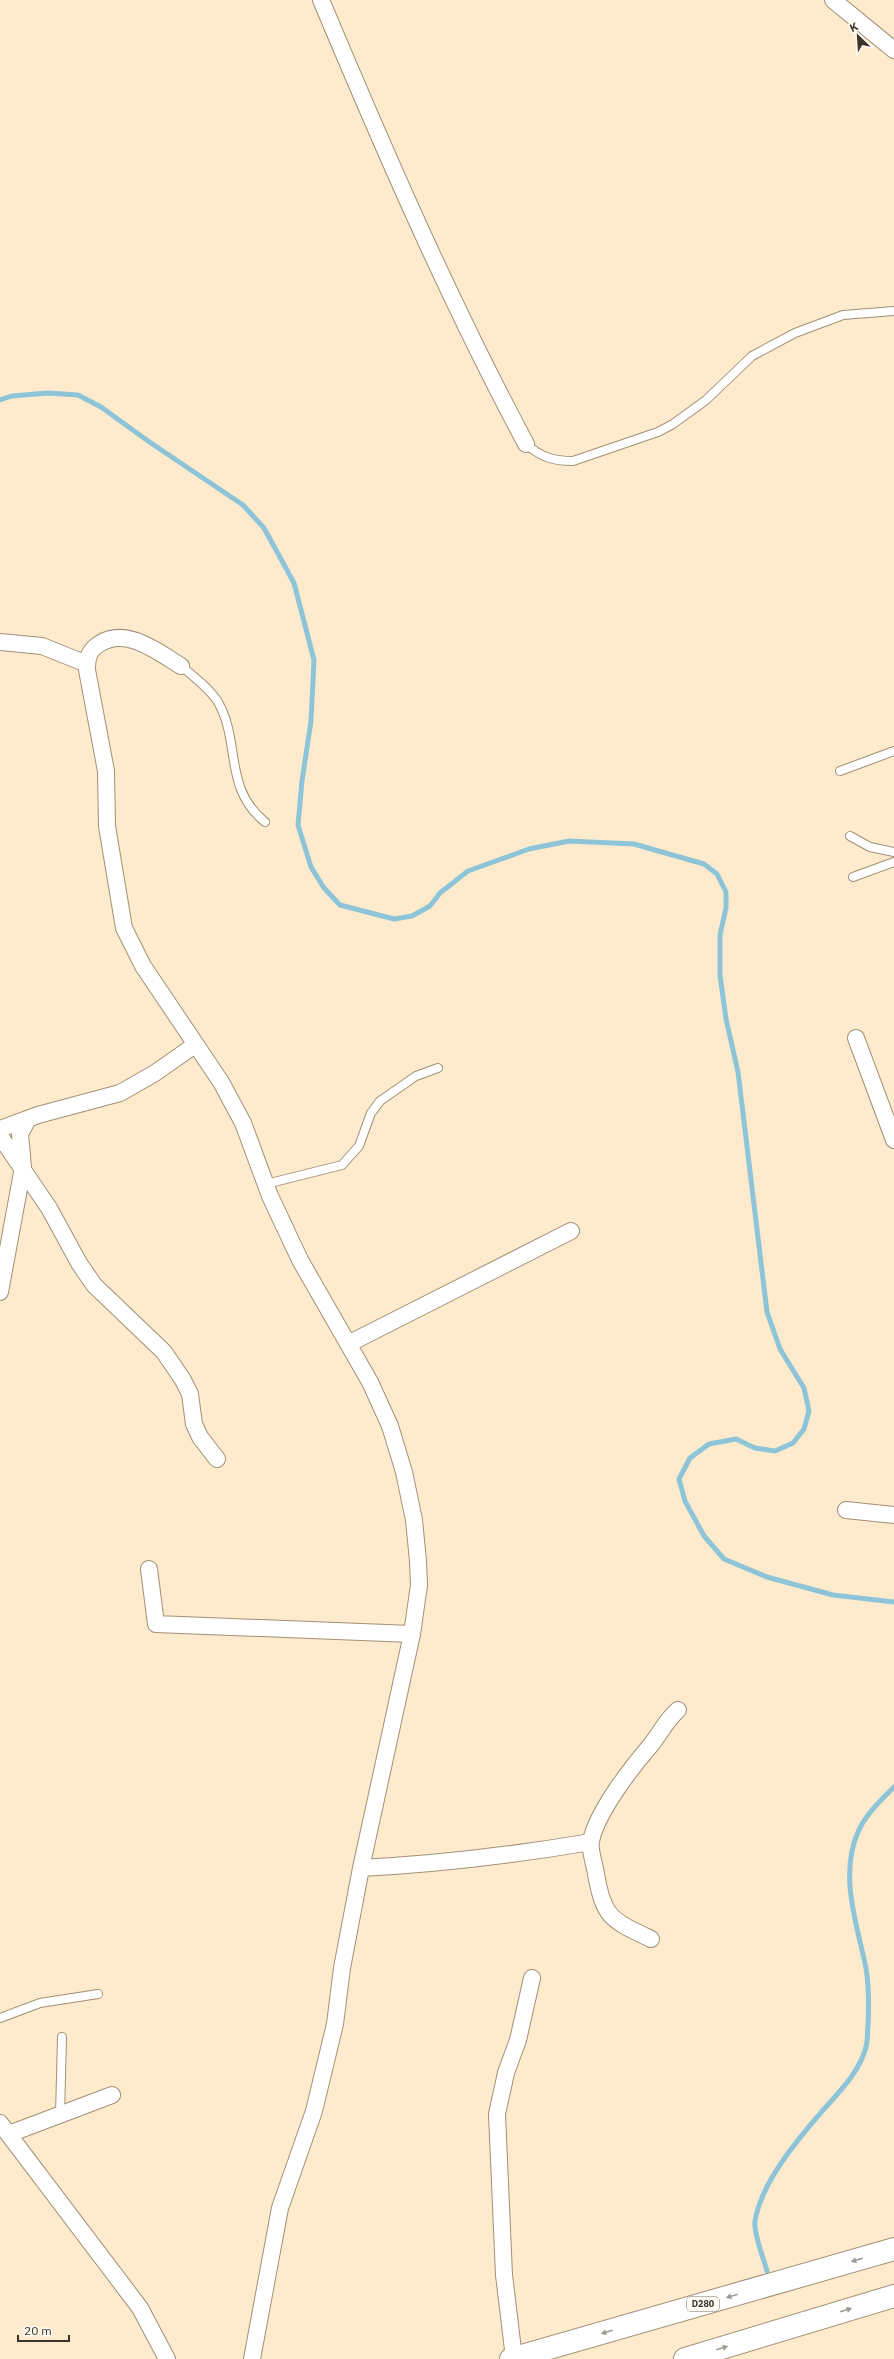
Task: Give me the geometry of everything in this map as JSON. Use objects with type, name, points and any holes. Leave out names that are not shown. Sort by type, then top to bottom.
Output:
[{"type":"highway","name":"D280","points":[[512,2359],[894,2249]]},
{"type":"highway","points":[[685,2359],[894,2296]]},
{"type":"street","points":[[321,0],[434,260],[495,386],[526,444]]},
{"type":"street","points":[[833,0],[894,50]]},
{"type":"street","points":[[181,666],[142,643],[122,637],[104,641],[92,648],[87,657],[106,771],[107,826],[124,928],[143,966],[221,1082],[243,1123],[266,1184],[300,1260],[370,1382],[390,1426],[405,1479],[414,1520],[418,1561],[419,1585],[412,1634],[361,1868],[342,1968],[335,2024],[314,2112],[280,2208],[252,2359]]},
{"type":"street","points":[[0,642],[42,646],[87,664]]},
{"type":"street","points":[[856,1038],[894,1140]]},
{"type":"street","points":[[0,1129],[28,1119],[120,1093],[156,1074],[195,1045]]},
{"type":"street","points":[[0,1292],[23,1167],[20,1134],[28,1119]]},
{"type":"street","points":[[0,1136],[23,1167],[94,1285],[164,1352],[184,1380],[190,1394],[194,1424],[200,1437],[217,1459]]},
{"type":"street","points":[[348,1344],[571,1231]]},
{"type":"street","points":[[846,1510],[894,1515]]},
{"type":"street","points":[[149,1569],[156,1624],[412,1634]]},
{"type":"street","points":[[651,1939],[618,1921],[607,1912],[602,1902],[591,1842],[612,1798],[631,1768],[660,1733],[670,1716],[678,1710]]},
{"type":"street","points":[[361,1868],[418,1865],[496,1857],[591,1842]]},
{"type":"street","points":[[512,2359],[504,2275],[497,2114],[506,2073],[518,2040],[532,1978]]},
{"type":"street","points":[[112,2095],[60,2115],[4,2128],[140,2308],[167,2359]]},
{"type":"lane","points":[[526,444],[544,457],[562,461],[573,461],[658,432],[690,413],[752,356],[773,344],[819,323],[843,315],[894,311]]},
{"type":"lane","points":[[181,666],[197,679],[218,702],[226,723],[239,785],[247,802],[255,814],[265,822]]},
{"type":"lane","points":[[840,771],[894,752]]},
{"type":"lane","points":[[850,836],[870,847],[894,852]]},
{"type":"lane","points":[[853,877],[894,862]]},
{"type":"lane","points":[[266,1184],[342,1165],[359,1146],[371,1113],[380,1101],[416,1076],[438,1068]]},
{"type":"lane","points":[[0,2018],[40,2003],[98,1994]]},
{"type":"lane","points":[[60,2115],[62,2037]]},
{"type":"waterway","points":[[0,400],[12,396],[48,393],[78,395],[101,407],[148,441],[243,505],[264,528],[294,583],[314,660],[311,721],[302,781],[298,825],[311,867],[324,888],[340,905],[394,919],[412,916],[430,906],[440,893],[468,871],[529,849],[569,841],[634,844],[704,864],[717,874],[726,892],[726,908],[720,935],[720,975],[726,1019],[738,1072],[767,1312],[780,1349],[804,1388],[809,1411],[804,1429],[793,1443],[775,1451],[755,1448],[736,1439],[709,1444],[690,1458],[679,1479],[685,1501],[704,1536],[724,1559],[767,1577],[833,1595],[894,1602]]},
{"type":"waterway","points":[[767,2271],[757,2239],[755,2226],[758,2207],[764,2193],[771,2179],[789,2152],[852,2075],[863,2057],[866,2047],[869,2012],[868,1982],[852,1900],[850,1865],[853,1848],[861,1826],[874,1808],[894,1787]]}]
